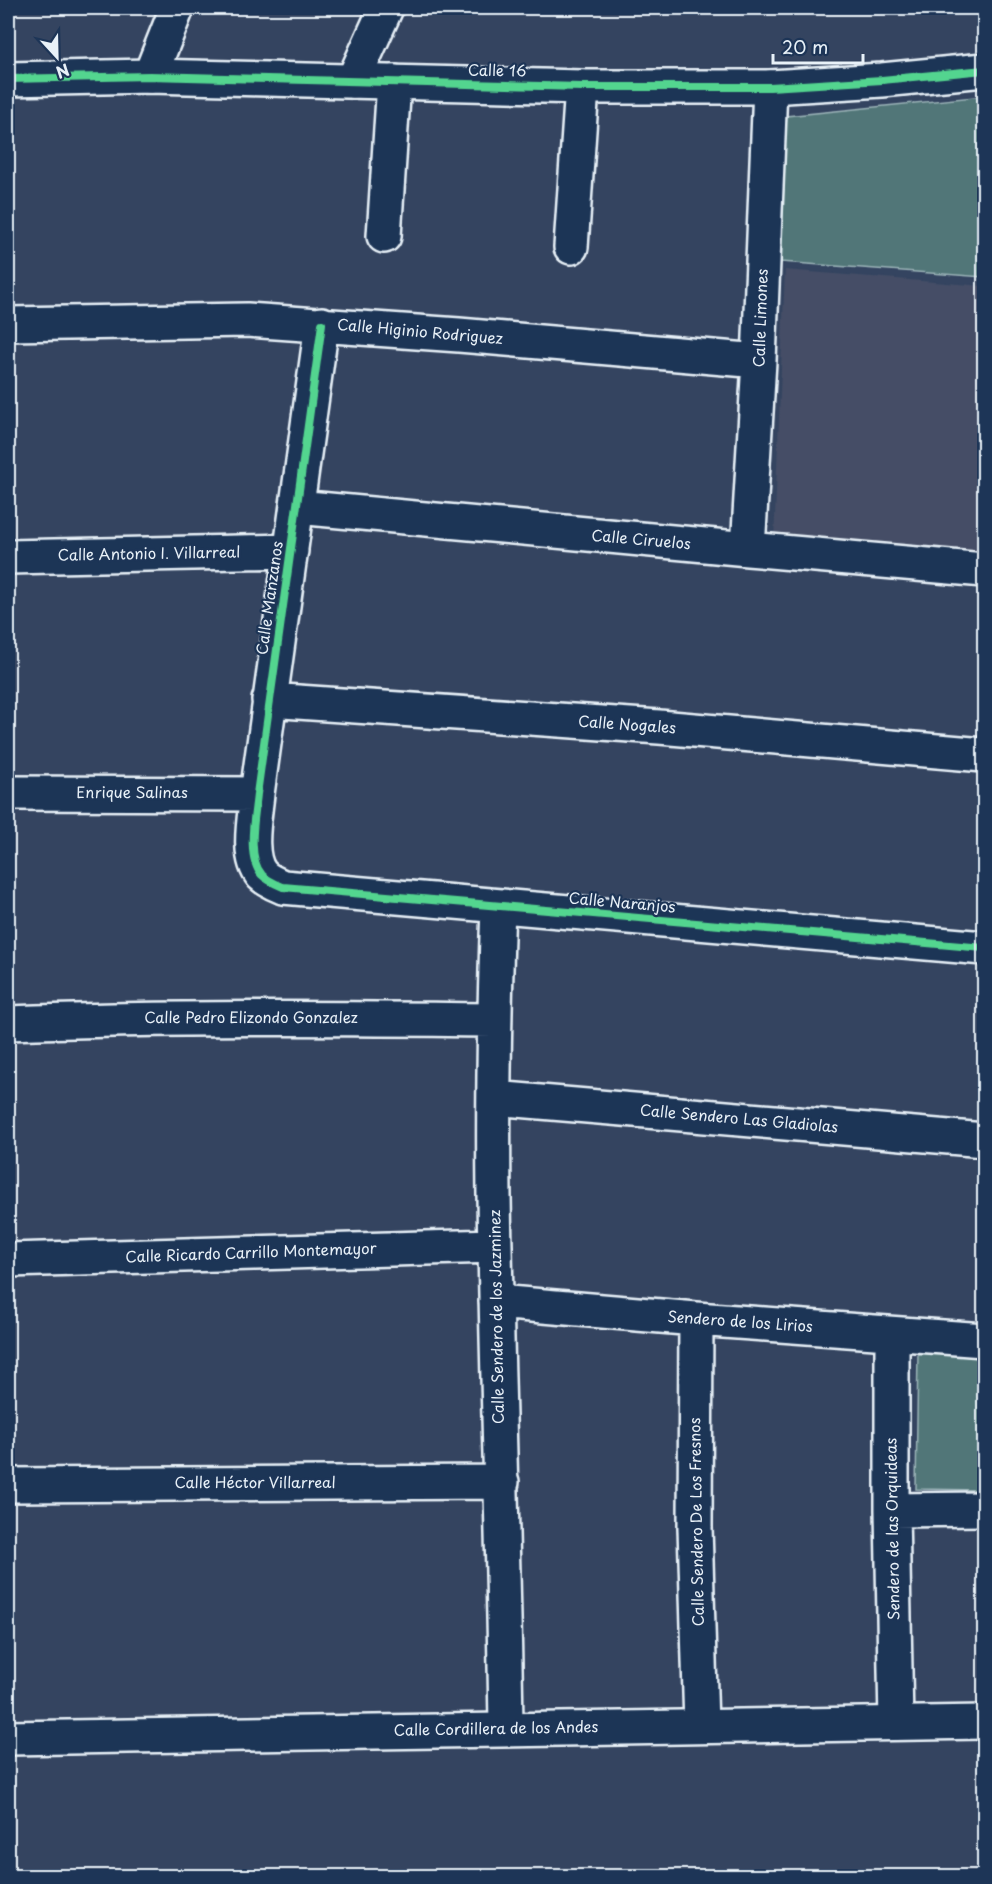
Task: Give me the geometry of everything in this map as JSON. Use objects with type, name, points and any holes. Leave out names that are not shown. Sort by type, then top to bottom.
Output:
[{"type":"street","points":[[150,76],[177,8]]},
{"type":"street","points":[[353,81],[386,8]]},
{"type":"street","name":"Calle 16","points":[[8,80],[150,76],[582,87],[770,87],[882,80],[984,70]]},
{"type":"street","points":[[384,236],[394,82]]},
{"type":"street","points":[[571,247],[582,87]]},
{"type":"street","name":"Calle Limones","points":[[748,549],[759,361],[770,87]]},
{"type":"street","name":"Calle Higinio Rodriguez","points":[[8,324],[236,320],[322,324],[759,361]]},
{"type":"street","name":"Calle Manzanos","points":[[261,874],[253,847],[257,794],[322,324]]},
{"type":"street","name":"Calle Ciruelos","points":[[297,507],[984,570]]},
{"type":"street","name":"Calle Antonio I. Villarreal","points":[[8,557],[291,551]]},
{"type":"street","name":"Calle Nogales","points":[[269,700],[659,727],[984,755]]},
{"type":"street","name":"Enrique Salinas","points":[[8,793],[257,794]]},
{"type":"street","name":"Calle Naranjos","points":[[261,874],[271,882],[283,887],[984,948]]},
{"type":"street","name":"Calle Sendero de los Jazminez","points":[[498,906],[494,1020],[495,1246],[506,1728]]},
{"type":"street","name":"Calle Pedro Elizondo Gonzalez","points":[[8,1023],[113,1019],[300,1017],[494,1020]]},
{"type":"street","name":"Calle Sendero Las Gladiolas","points":[[494,1098],[984,1140]]},
{"type":"street","name":"Calle Ricardo Carrillo Montemayor","points":[[8,1260],[495,1246]]},
{"type":"street","name":"Sendero de los Lirios","points":[[496,1302],[984,1340]]},
{"type":"street","name":"Calle Sendero De Los Fresnos","points":[[696,1319],[695,1527],[701,1726]]},
{"type":"street","name":"Sendero de las Orquideas","points":[[892,1334],[892,1510],[896,1723]]},
{"type":"street","name":"Calle Héctor Villarreal","points":[[8,1485],[502,1482]]},
{"type":"street","points":[[892,1510],[984,1509]]},
{"type":"street","name":"Calle Cordillera de los Andes","points":[[8,1738],[506,1728],[984,1722]]},
{"type":"shaded area","points":[[785,270],[984,286],[984,560],[774,541]]},
{"type":"green space","points":[[984,96],[984,277],[781,262],[786,116]]},
{"type":"green space","points":[[918,1352],[984,1353],[984,1490],[916,1489]]},
{"type":"cycle path","points":[[8,79],[150,76],[582,87],[770,87],[882,80],[984,70]]},
{"type":"cycle path","points":[[322,324],[255,813],[254,858],[262,875],[283,887],[984,948]]}]
